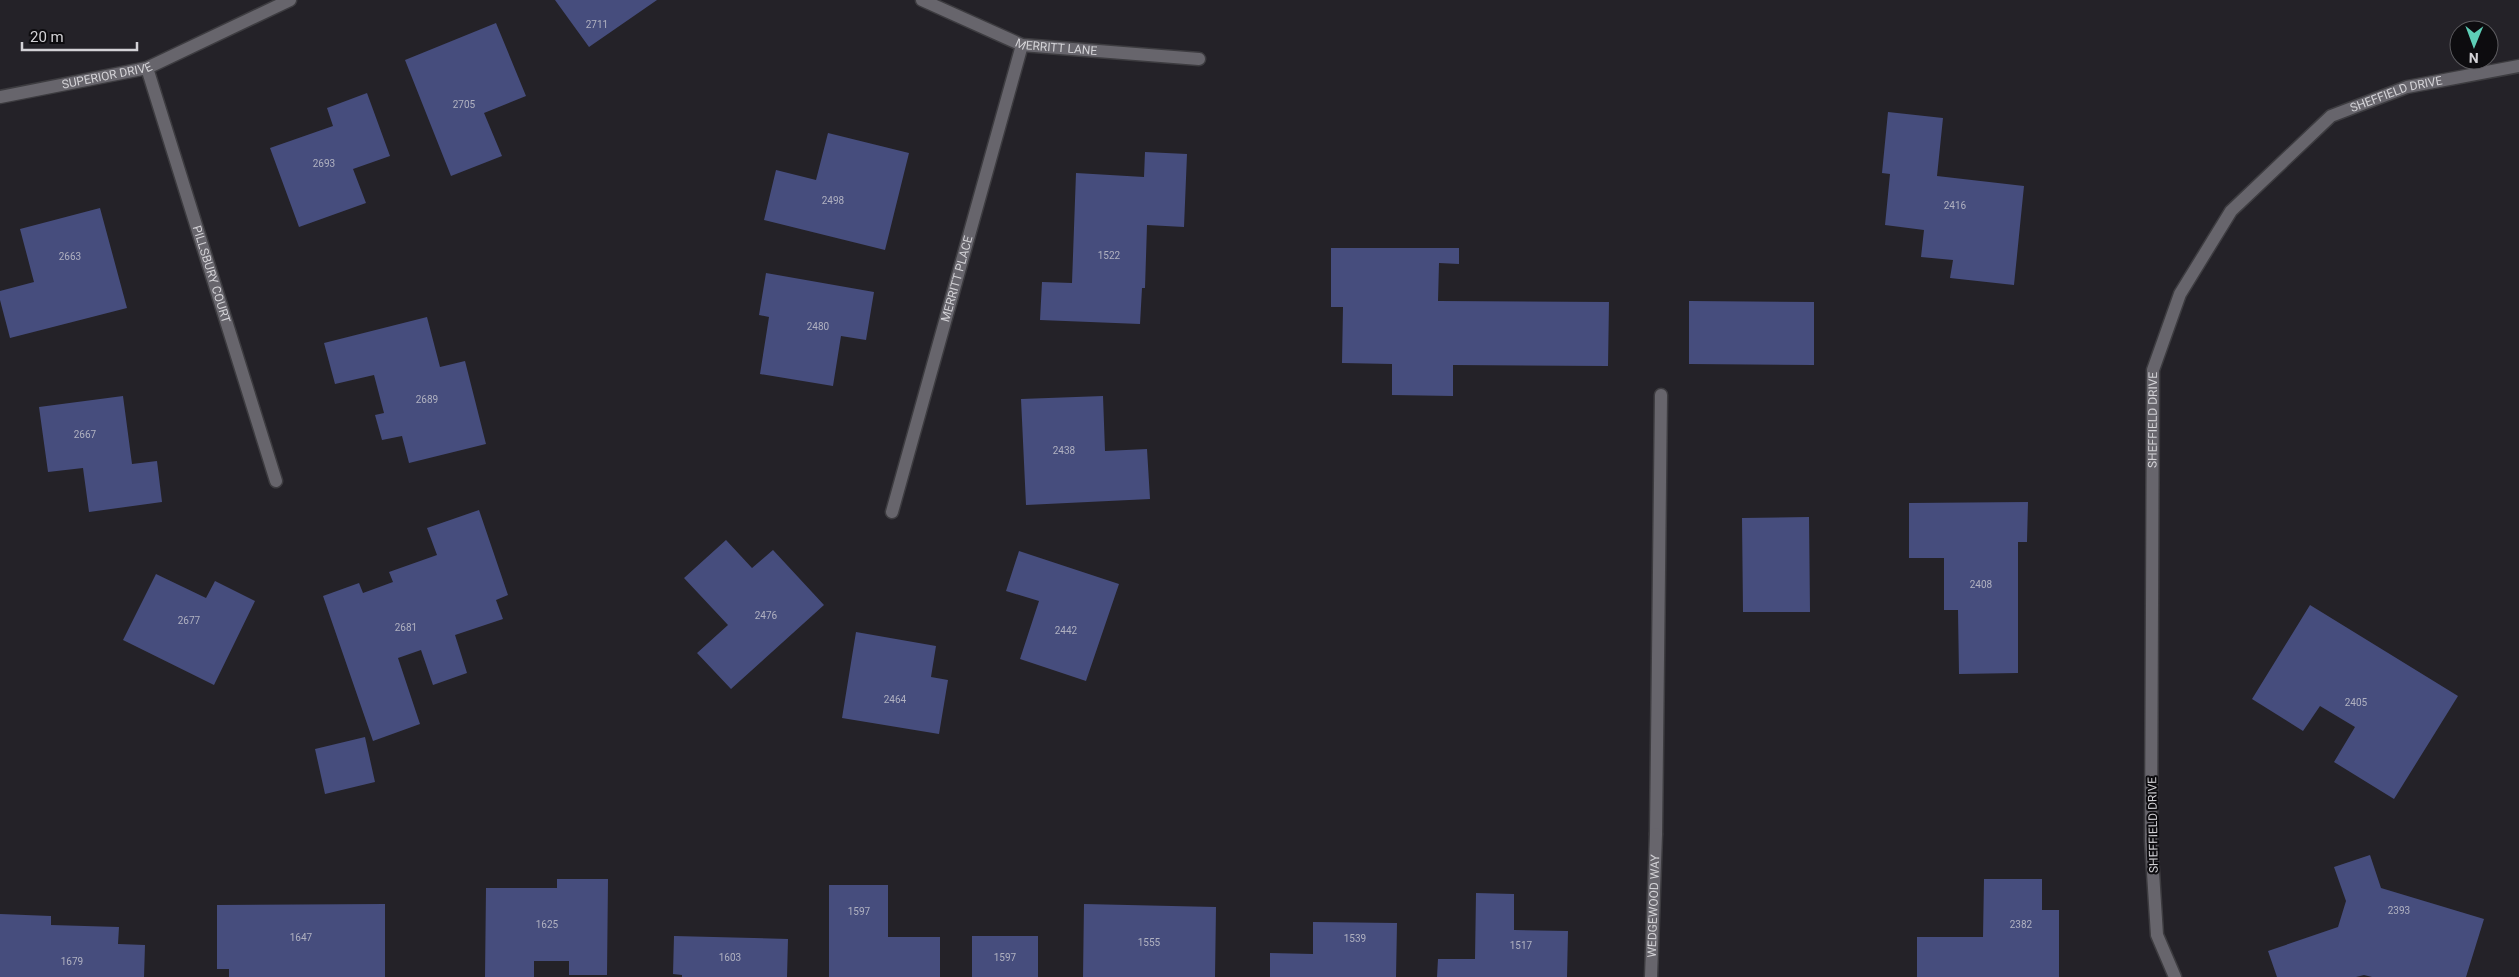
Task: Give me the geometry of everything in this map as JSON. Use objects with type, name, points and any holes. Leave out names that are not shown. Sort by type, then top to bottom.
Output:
[{"type":"street","name":"SUPERIOR DRIVE","points":[[0,97],[147,68],[290,0]]},
{"type":"street","name":"MERRITT LANE","points":[[922,0],[1022,45],[1199,59]]},
{"type":"street","name":"MERRITT PLACE","points":[[892,512],[1022,45]]},
{"type":"street","name":"SHEFFIELD DRIVE","points":[[2175,977],[2157,935],[2151,841],[2153,370],[2180,294],[2231,211],[2331,116],[2407,87],[2519,66]]},
{"type":"street","name":"PILLSBURY COURT","points":[[147,68],[276,481]]},
{"type":"street","name":"WEDGEWOOD WAY","points":[[1651,977],[1656,834],[1661,395]]},
{"type":"building","points":[[555,0],[657,0],[589,47]]},
{"type":"building","points":[[496,23],[526,96],[484,113],[502,156],[451,176],[405,60]]},
{"type":"building","points":[[367,93],[390,156],[353,169],[366,203],[299,227],[270,148],[333,126],[327,108]]},
{"type":"building","points":[[1888,112],[1943,118],[1937,176],[2024,186],[2014,285],[1950,278],[1953,260],[1921,257],[1924,230],[1885,225],[1890,174],[1882,173]]},
{"type":"building","points":[[828,133],[909,153],[885,250],[764,220],[776,170],[816,180]]},
{"type":"building","points":[[1145,152],[1187,154],[1184,227],[1147,225],[1145,288],[1142,288],[1140,324],[1040,320],[1042,282],[1072,283],[1076,173],[1144,177]]},
{"type":"building","points":[[100,208],[127,308],[10,338],[0,300],[0,291],[34,282],[20,229]]},
{"type":"building","points":[[1331,248],[1459,248],[1459,264],[1439,263],[1438,301],[1609,302],[1608,366],[1453,365],[1453,396],[1392,395],[1392,364],[1342,363],[1343,307],[1331,307]]},
{"type":"building","points":[[766,273],[874,292],[866,340],[841,336],[833,386],[760,374],[769,317],[759,315]]},
{"type":"building","points":[[1689,301],[1814,302],[1814,365],[1689,364]]},
{"type":"building","points":[[427,317],[440,367],[465,361],[486,444],[409,463],[402,436],[382,440],[375,415],[384,413],[374,375],[335,384],[324,343]]},
{"type":"building","points":[[123,396],[132,464],[157,461],[162,502],[89,512],[83,468],[48,472],[39,407]]},
{"type":"building","points":[[1103,396],[1105,451],[1147,449],[1150,499],[1026,505],[1021,399]]},
{"type":"building","points":[[2028,502],[2027,542],[2018,542],[2018,673],[1959,674],[1958,610],[1944,610],[1944,558],[1909,558],[1909,503]]},
{"type":"building","points":[[479,510],[508,595],[496,600],[503,619],[455,635],[467,673],[433,685],[421,650],[398,658],[420,724],[373,741],[323,596],[359,583],[363,593],[393,582],[389,572],[437,555],[427,528]]},
{"type":"building","points":[[1809,517],[1810,612],[1743,612],[1742,518]]},
{"type":"building","points":[[726,540],[752,568],[773,550],[824,605],[731,689],[697,653],[728,625],[684,578]]},
{"type":"building","points":[[1019,551],[1119,584],[1086,681],[1020,659],[1039,601],[1006,591]]},
{"type":"building","points":[[156,574],[206,598],[215,581],[255,601],[214,685],[123,640]]},
{"type":"building","points":[[2310,605],[2458,696],[2394,799],[2334,762],[2355,727],[2320,706],[2303,731],[2252,699]]},
{"type":"building","points":[[856,632],[936,646],[931,677],[948,680],[939,734],[842,718]]},
{"type":"building","points":[[365,737],[375,782],[325,794],[315,749]]},
{"type":"building","points":[[2370,855],[2381,888],[2484,919],[2466,977],[2372,977],[2364,975],[2356,977],[2277,977],[2268,951],[2338,927],[2346,901],[2334,867]]},
{"type":"building","points":[[557,879],[608,879],[607,975],[569,975],[569,961],[534,961],[534,977],[485,977],[486,888],[557,888]]},
{"type":"building","points":[[1984,879],[2042,879],[2042,910],[2059,910],[2059,977],[1917,977],[1917,937],[1983,937]]},
{"type":"building","points":[[829,885],[888,885],[888,937],[940,937],[940,977],[829,977]]},
{"type":"building","points":[[1476,893],[1514,894],[1514,930],[1568,931],[1567,977],[1437,977],[1438,959],[1475,959]]},
{"type":"building","points":[[385,904],[385,977],[229,977],[229,969],[217,969],[217,905]]},
{"type":"building","points":[[1084,904],[1216,907],[1215,977],[1083,977]]},
{"type":"building","points":[[0,914],[51,916],[51,925],[119,927],[118,944],[145,945],[144,977],[0,977]]},
{"type":"building","points":[[1313,922],[1397,923],[1396,977],[1270,977],[1270,953],[1313,954]]},
{"type":"building","points":[[674,936],[788,939],[787,977],[682,977],[682,975],[673,974]]},
{"type":"building","points":[[972,936],[1038,936],[1038,977],[972,977]]}]
